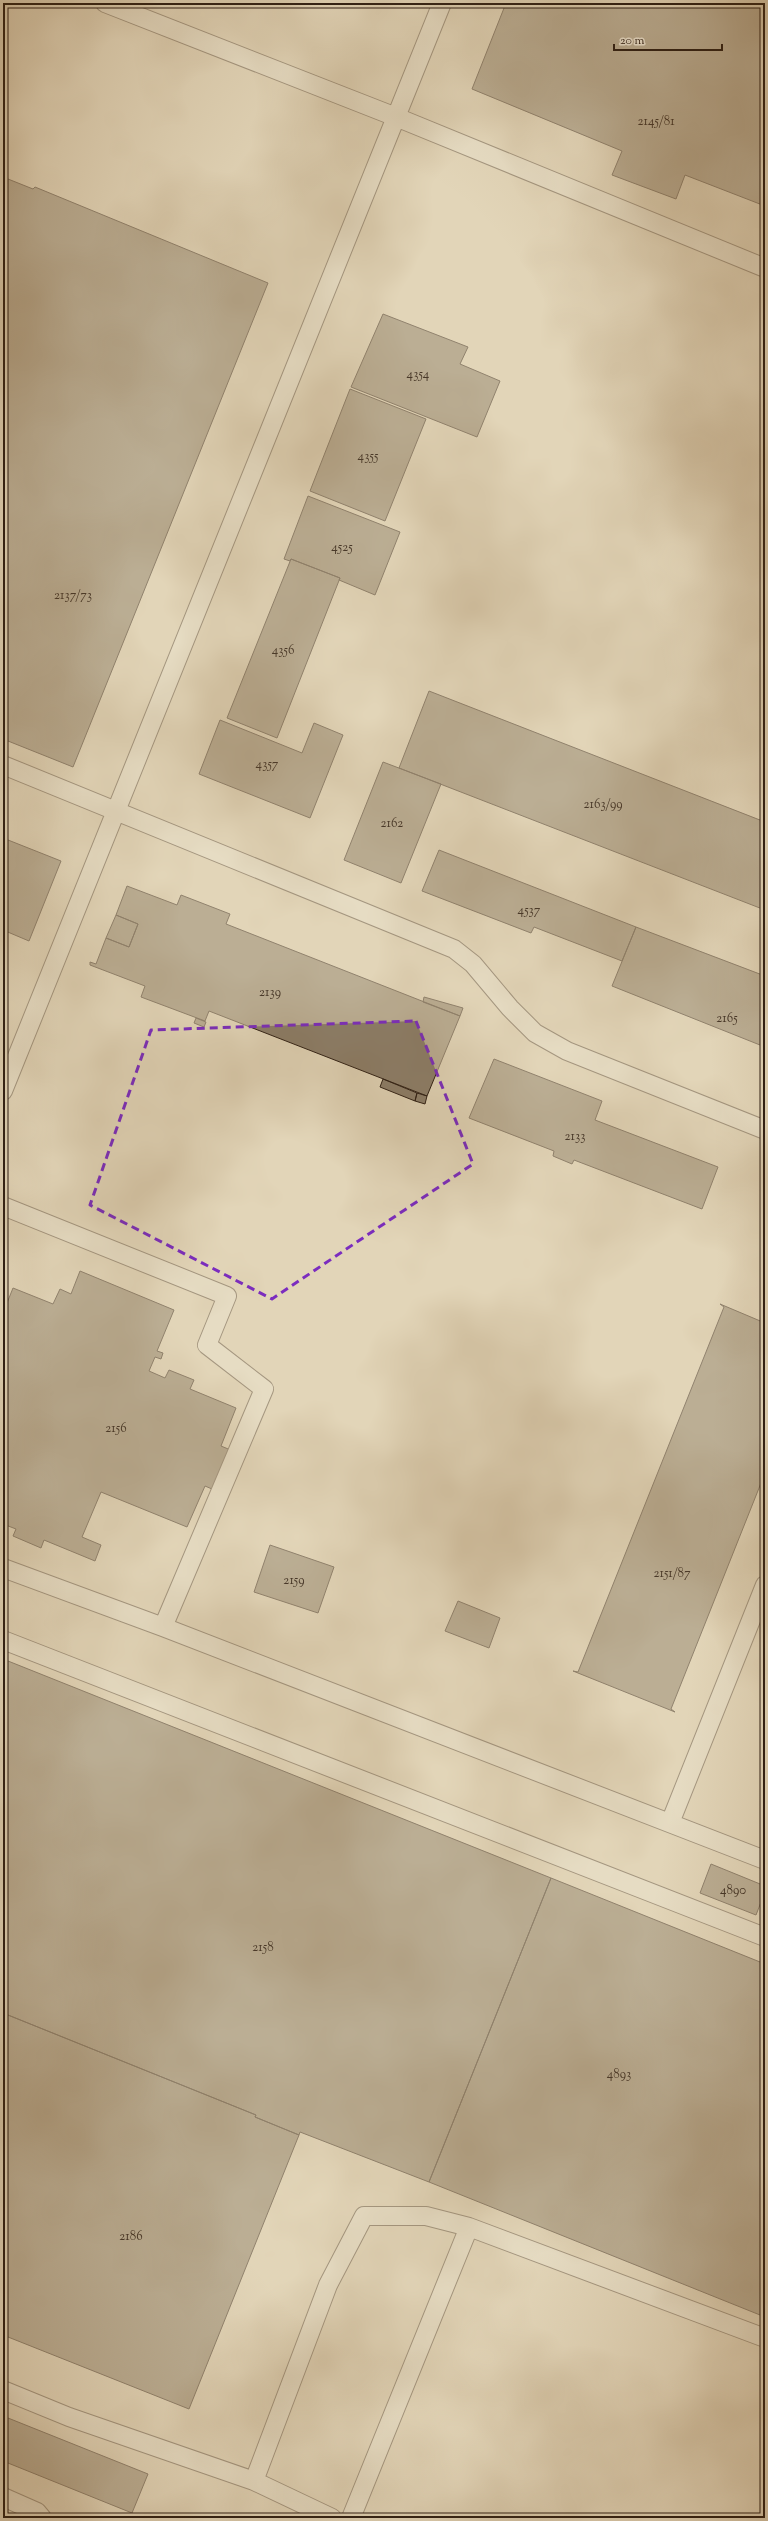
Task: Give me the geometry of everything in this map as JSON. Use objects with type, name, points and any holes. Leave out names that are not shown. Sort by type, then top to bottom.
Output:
[{"type":"lane","points":[[105,3],[396,117],[765,268]]},
{"type":"lane","points":[[3,1091],[442,3]]},
{"type":"lane","points":[[3,765],[116,809],[454,949],[473,964],[510,1008],[535,1033],[568,1051],[765,1130]]},
{"type":"lane","points":[[3,1206],[227,1296],[207,1345],[264,1389],[163,1627]]},
{"type":"lane","points":[[3,1568],[163,1627],[765,1860]]},
{"type":"lane","points":[[670,1823],[765,1585]]},
{"type":"lane","points":[[3,1640],[765,1937]]},
{"type":"lane","points":[[254,2481],[328,2285],[364,2216],[426,2216],[469,2227],[765,2338]]},
{"type":"lane","points":[[351,2518],[469,2227]]},
{"type":"lane","points":[[3,2390],[69,2416],[254,2481],[332,2518]]},
{"type":"lane","points":[[3,2497],[37,2512],[42,2518]]},
{"type":"highlighted area","points":[[416,1021],[473,1164],[272,1299],[90,1205],[151,1030]]},
{"type":"building","points":[[506,3],[765,3],[765,206],[685,175],[676,199],[612,175],[622,151],[472,89]]},
{"type":"building","points":[[3,177],[33,189],[35,187],[268,283],[73,767],[3,739]]},
{"type":"building","points":[[383,314],[468,347],[460,364],[500,381],[477,437],[351,387]]},
{"type":"building","points":[[350,389],[426,419],[385,521],[310,491]]},
{"type":"building","points":[[308,496],[400,532],[375,595],[339,580],[340,578],[291,559],[290,561],[284,559]]},
{"type":"building","points":[[291,559],[340,578],[277,738],[227,718]]},
{"type":"building","points":[[429,691],[765,822],[765,910],[399,768]]},
{"type":"building","points":[[220,720],[302,753],[314,723],[343,735],[310,818],[199,774]]},
{"type":"building","points":[[383,762],[441,784],[401,883],[344,860]]},
{"type":"building","points":[[3,838],[61,861],[29,941],[3,930]]},
{"type":"building","points":[[439,850],[636,927],[622,961],[534,927],[531,933],[422,891]]},
{"type":"building","points":[[127,886],[177,905],[181,895],[230,914],[226,924],[460,1016],[427,1096],[209,1011],[205,1021],[141,997],[145,986],[90,965],[90,962],[96,964],[106,938],[129,947],[138,924],[116,915]]},
{"type":"building","points":[[116,915],[138,924],[129,947],[106,938]]},
{"type":"building","points":[[636,927],[765,976],[765,1047],[612,986]]},
{"type":"building","points":[[424,997],[463,1008],[460,1016],[423,1002]]},
{"type":"building","points":[[196,1018],[206,1022],[204,1027],[194,1023]]},
{"type":"building","points":[[494,1059],[602,1101],[595,1120],[718,1167],[702,1209],[574,1160],[572,1164],[553,1156],[554,1151],[469,1118]]},
{"type":"building","points":[[383,1079],[417,1093],[415,1101],[380,1087]]},
{"type":"building","points":[[417,1093],[427,1096],[425,1104],[415,1101]]},
{"type":"building","points":[[80,1271],[174,1310],[157,1351],[163,1353],[161,1359],[155,1357],[149,1371],[165,1378],[169,1370],[194,1380],[190,1389],[236,1408],[221,1446],[233,1451],[212,1489],[205,1486],[187,1527],[101,1492],[82,1537],[101,1545],[95,1561],[44,1540],[41,1548],[13,1536],[16,1529],[3,1524],[3,1313],[13,1288],[53,1304],[60,1289],[71,1294]]},
{"type":"building","points":[[720,1304],[765,1323],[765,1473],[671,1709],[675,1712],[573,1671],[578,1672],[724,1307]]},
{"type":"building","points":[[270,1545],[334,1567],[318,1613],[254,1592]]},
{"type":"building","points":[[458,1601],[500,1618],[489,1648],[445,1631]]},
{"type":"building","points":[[3,1659],[551,1878],[429,2182],[300,2132],[299,2135],[255,2117],[256,2115],[3,2013]]},
{"type":"building","points":[[711,1864],[765,1886],[765,1892],[756,1915],[700,1893]]},
{"type":"building","points":[[551,1878],[765,1964],[765,2317],[429,2182]]},
{"type":"building","points":[[3,2013],[256,2115],[255,2117],[299,2135],[189,2409],[3,2335]]},
{"type":"building","points":[[3,2416],[148,2474],[132,2513],[3,2461]]}]
